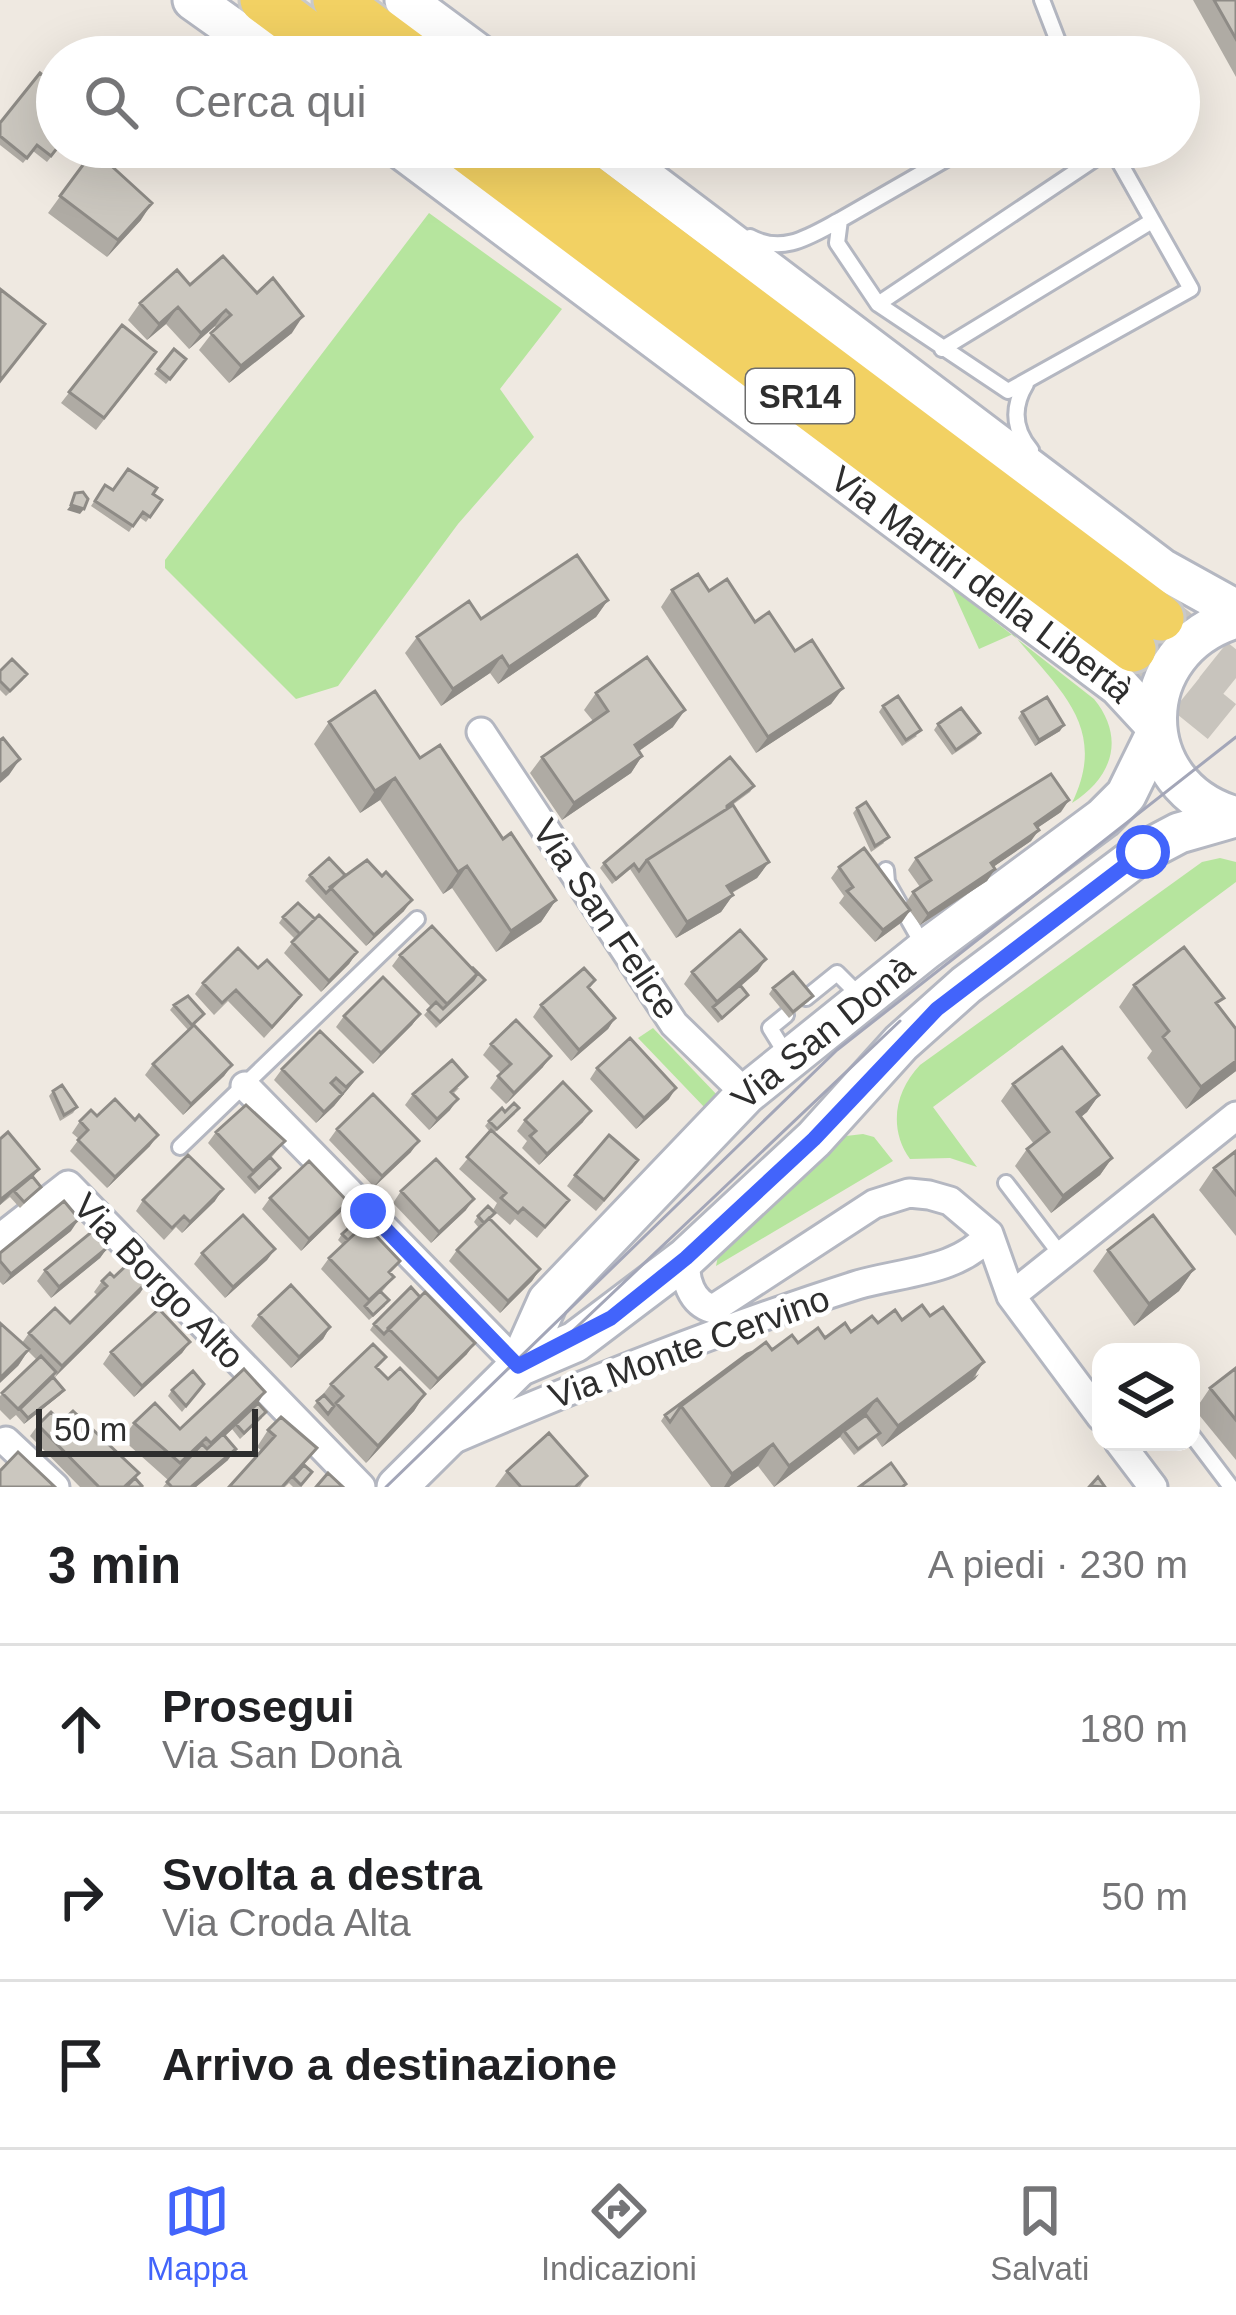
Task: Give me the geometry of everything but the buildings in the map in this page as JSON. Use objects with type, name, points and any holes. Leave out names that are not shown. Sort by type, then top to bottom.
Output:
[{"type":"main road","points":[[193,0],[244,36]]},
{"type":"main road","points":[[263,0],[312,36]]},
{"type":"main road","points":[[336,0],[385,36]]},
{"type":"main road","points":[[405,0],[454,36]]},
{"type":"main road","name":"Via Martiri della Libertà","points":[[427,168],[1119,686],[1156,730]]},
{"type":"main road","name":"Via Martiri della Libertà","points":[[493,168],[1147,633],[560,168]]},
{"type":"main road","points":[[632,168],[1162,568],[1228,609]]},
{"type":"main road","name":"Via San Donà","points":[[1228,609],[1176,658],[1158,697],[1156,730],[1169,769],[1189,793],[1235,817]]},
{"type":"main road","name":"Via San Donà","points":[[518,1366],[548,1301],[746,1094],[1115,806],[1156,730]]},
{"type":"main road","name":"Via San Donà","points":[[397,1487],[518,1366],[575,1342],[686,1258],[814,1139],[901,1043],[951,997],[1143,852],[1179,833],[1235,817]]},
{"type":"street","name":"Via San Felice","points":[[481,732],[674,1024],[746,1094]]},
{"type":"street","points":[[245,1086],[518,1366]]},
{"type":"street","points":[[1011,1296],[1236,1116]]},
{"type":"street","name":"Via Borgo Alto","points":[[0,1238],[68,1185],[361,1487]]},
{"type":"street","name":"Via Monte Cervino","points":[[434,1447],[723,1328],[910,1269],[968,1257],[989,1234],[950,1202],[929,1195],[892,1196],[854,1215],[713,1309],[701,1304],[690,1288],[686,1258]]},
{"type":"street","points":[[989,1234],[1011,1296],[1092,1406]]},
{"type":"street","points":[[948,1264],[968,1267],[1011,1296]]},
{"type":"street","points":[[548,1301],[575,1342],[595,1361],[622,1368]]},
{"type":"street","points":[[5,1441],[55,1487]]},
{"type":"street","points":[[1126,1451],[1153,1487]]},
{"type":"lane","points":[[1042,0],[1056,36]]},
{"type":"lane","points":[[662,190],[775,245],[793,244],[930,168]]},
{"type":"lane","points":[[878,304],[1080,168]]},
{"type":"lane","points":[[840,220],[837,243],[878,304],[1007,391],[1191,290],[1123,168]]},
{"type":"lane","points":[[942,350],[1152,221]]},
{"type":"lane","points":[[1026,384],[1015,409],[1019,436],[1029,448],[1228,609]]},
{"type":"lane","points":[[886,870],[887,882],[926,950]]},
{"type":"lane","points":[[180,1147],[417,919]]},
{"type":"lane","points":[[806,998],[837,973],[863,999]]},
{"type":"lane","points":[[786,1015],[770,1028],[788,1058]]},
{"type":"lane","points":[[1006,1183],[1061,1255]]},
{"type":"lane","points":[[1200,1446],[1231,1487]]},
{"type":"green space","points":[[429,213],[562,309],[500,389],[534,437],[458,524],[338,686],[296,699],[165,568],[165,560]]},
{"type":"green space","points":[[951,587],[1012,635],[979,649]]},
{"type":"green space","points":[[1017,639],[1094,699],[1110,728],[1112,742],[1105,769],[1072,803],[1082,776],[1082,731],[1062,692]]},
{"type":"green space","points":[[1220,858],[1236,862],[1236,882],[933,1107],[977,1167],[950,1158],[910,1159],[899,1135],[897,1110],[905,1086],[920,1065],[1202,862]]},
{"type":"green space","points":[[653,1028],[719,1097],[706,1109],[638,1038]]},
{"type":"green space","points":[[846,1136],[874,1137],[893,1161],[716,1266],[718,1256],[830,1148]]},
{"type":"tunnel","points":[[1161,618],[1236,678]]},
{"type":"tunnel","points":[[1135,651],[1236,733]]},
{"type":"tram line","points":[[386,1487],[837,1050],[1236,737]]},
{"type":"tram line","points":[[543,1359],[900,1021]]},
{"type":"route","points":[[368,1211],[518,1366],[575,1342],[626,1308],[771,1181],[937,1009],[1143,852]]}]
